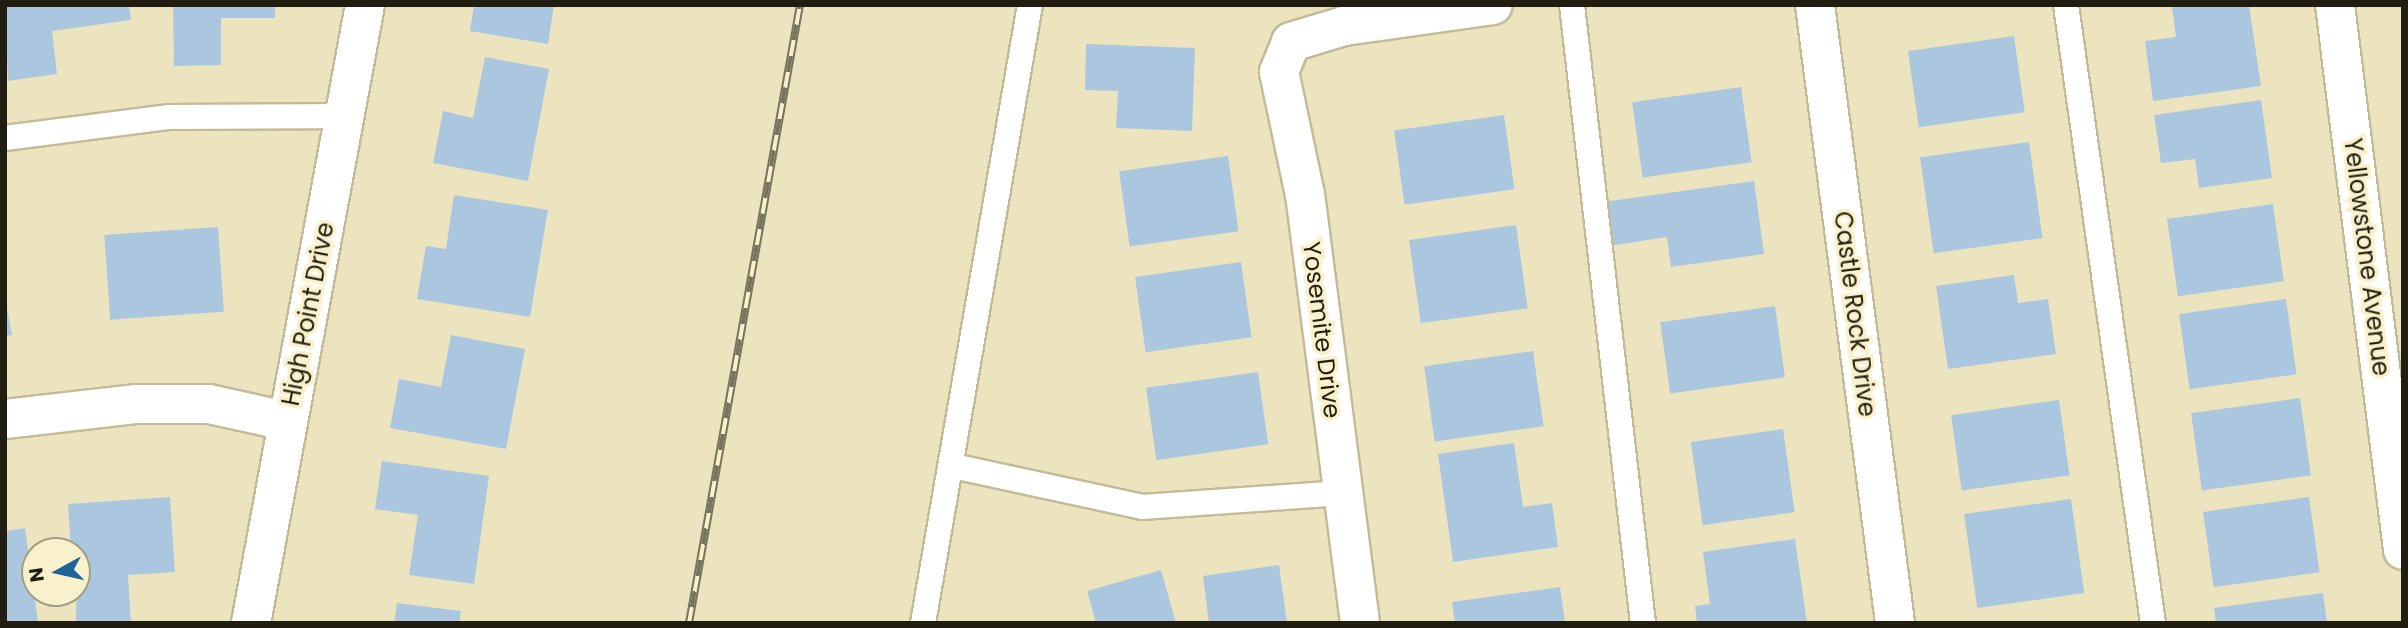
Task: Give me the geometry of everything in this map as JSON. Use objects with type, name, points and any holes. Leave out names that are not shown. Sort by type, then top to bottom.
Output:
[{"type":"street","name":"High Point Drive","points":[[251,623],[286,421],[348,116],[365,5]]},
{"type":"street","name":"Yosemite Drive","points":[[1360,623],[1305,195],[1279,72],[1291,42],[1344,26],[1493,5]]},
{"type":"street","name":"Castle Rock Drive","points":[[1815,5],[1895,623]]},
{"type":"street","name":"Yellowstone Avenue","points":[[2336,5],[2403,550]]},
{"type":"street","points":[[5,419],[137,404],[209,404],[286,421]]},
{"type":"lane","points":[[923,623],[953,466],[1030,5]]},
{"type":"lane","points":[[1572,5],[1643,623]]},
{"type":"lane","points":[[2066,5],[2153,623]]},
{"type":"lane","points":[[5,138],[170,117],[348,116]]},
{"type":"lane","points":[[953,466],[1142,507],[1343,493]]},
{"type":"building","points":[[5,5],[129,5],[131,20],[52,31],[57,74],[8,81]]},
{"type":"building","points":[[173,5],[275,5],[275,18],[221,18],[221,65],[174,66]]},
{"type":"building","points":[[474,5],[554,5],[548,44],[470,31]]},
{"type":"building","points":[[2249,5],[2261,86],[2153,101],[2145,41],[2176,37],[2172,7]]},
{"type":"building","points":[[2014,36],[2025,112],[1919,127],[1908,51]]},
{"type":"building","points":[[1086,44],[1195,48],[1192,131],[1116,128],[1118,91],[1085,90]]},
{"type":"building","points":[[485,57],[549,69],[528,181],[433,163],[443,111],[473,118]]},
{"type":"building","points":[[1741,87],[1752,162],[1643,178],[1632,102]]},
{"type":"building","points":[[2261,100],[2272,178],[2199,188],[2195,159],[2161,163],[2154,115]]},
{"type":"building","points":[[1504,115],[1514,189],[1405,205],[1394,130]]},
{"type":"building","points":[[2029,142],[2042,238],[1934,253],[1920,157]]},
{"type":"building","points":[[1228,156],[1239,231],[1130,247],[1119,171]]},
{"type":"building","points":[[1754,181],[1764,254],[1671,267],[1667,237],[1609,246],[1603,202]]},
{"type":"building","points":[[454,195],[548,210],[530,317],[417,299],[426,246],[446,249]]},
{"type":"building","points":[[2273,204],[2284,281],[2178,296],[2167,219]]},
{"type":"building","points":[[1516,225],[1528,308],[1421,323],[1409,240]]},
{"type":"building","points":[[218,227],[224,312],[110,320],[104,235]]},
{"type":"building","points":[[1241,262],[1252,337],[1146,352],[1135,277]]},
{"type":"building","points":[[2014,275],[2018,303],[2048,299],[2056,354],[1948,369],[1936,286]]},
{"type":"building","points":[[5,297],[12,335],[5,336]]},
{"type":"building","points":[[2286,299],[2297,374],[2190,389],[2179,314]]},
{"type":"building","points":[[1775,306],[1785,377],[1670,393],[1660,322]]},
{"type":"building","points":[[451,335],[525,349],[506,449],[390,428],[399,379],[441,387]]},
{"type":"building","points":[[1533,351],[1544,426],[1435,442],[1424,366]]},
{"type":"building","points":[[1258,372],[1268,444],[1156,460],[1146,388]]},
{"type":"building","points":[[2300,398],[2311,475],[2202,491],[2191,413]]},
{"type":"building","points":[[2059,400],[2070,475],[1962,490],[1951,415]]},
{"type":"building","points":[[1783,429],[1795,512],[1703,525],[1691,442]]},
{"type":"building","points":[[1514,443],[1523,507],[1552,503],[1558,547],[1453,562],[1438,454]]},
{"type":"building","points":[[382,461],[489,476],[474,584],[409,575],[418,515],[375,509]]},
{"type":"building","points":[[170,497],[175,572],[128,575],[131,623],[76,623],[76,607],[91,607],[91,537],[70,537],[68,504]]},
{"type":"building","points":[[2309,497],[2320,572],[2214,587],[2203,512]]},
{"type":"building","points":[[2071,499],[2084,593],[1977,608],[1964,514]]},
{"type":"building","points":[[25,528],[26,537],[21,537],[21,607],[36,607],[38,622],[5,623],[5,531]]},
{"type":"building","points":[[1795,539],[1807,623],[1697,623],[1695,606],[1710,604],[1703,552]]},
{"type":"building","points":[[1279,565],[1287,623],[1209,623],[1203,576]]},
{"type":"building","points":[[1161,570],[1176,623],[1096,623],[1087,591]]},
{"type":"building","points":[[1560,587],[1565,623],[1455,623],[1452,602]]},
{"type":"building","points":[[2323,593],[2327,623],[2216,623],[2214,608]]},
{"type":"building","points":[[397,603],[461,611],[459,623],[394,623]]},
{"type":"railway","points":[[689,623],[800,5]]}]
